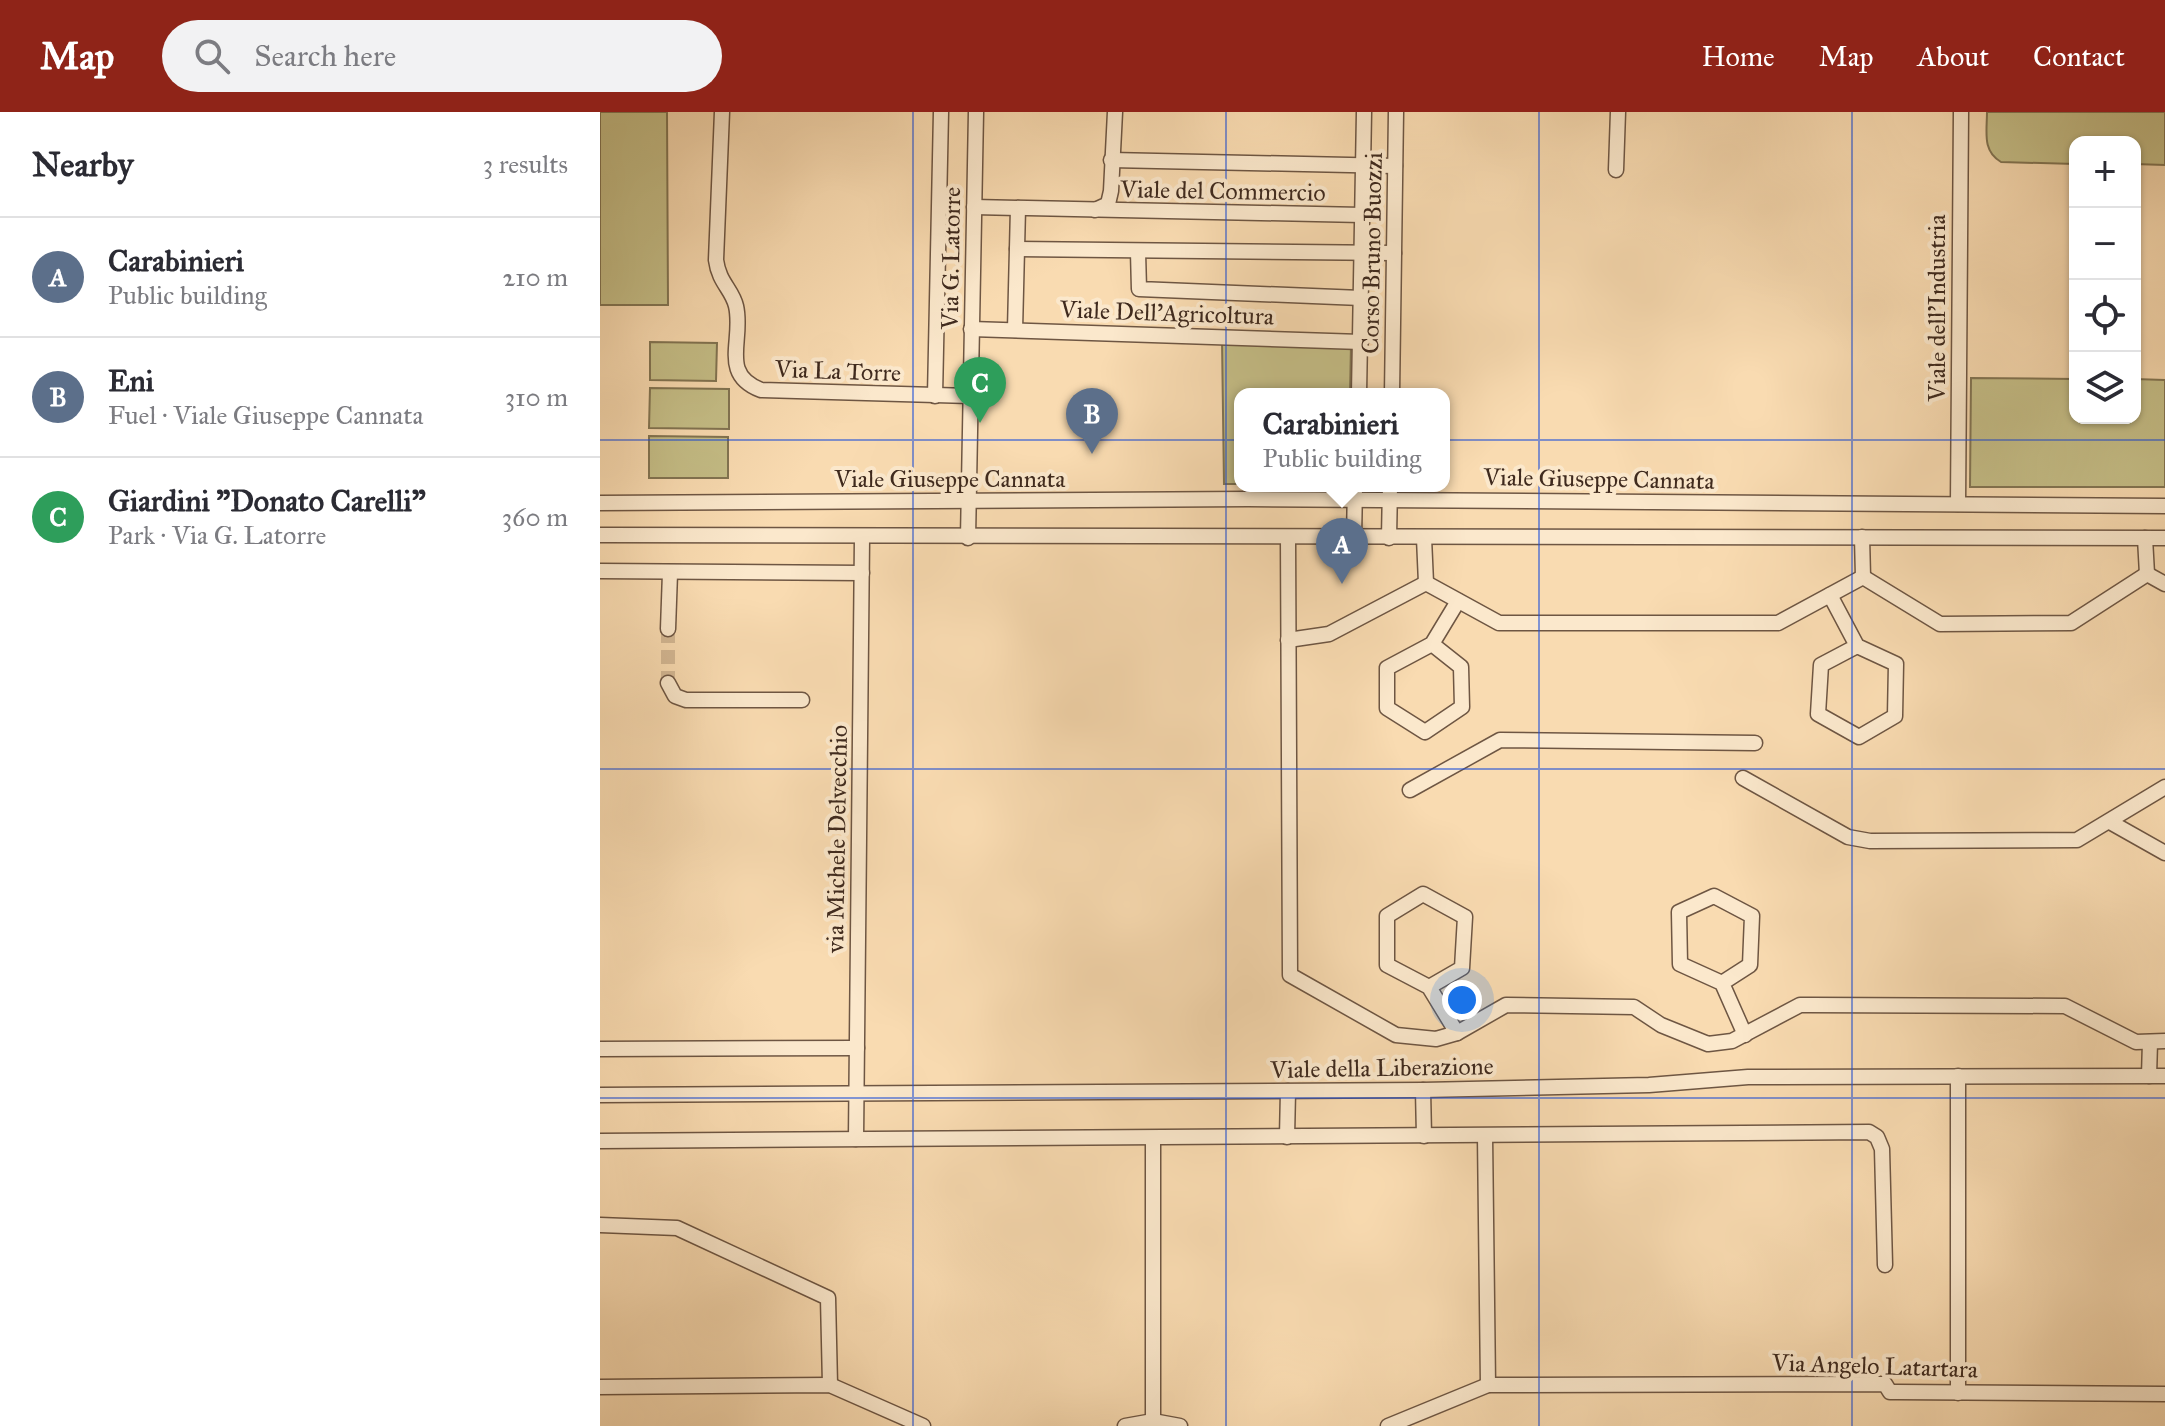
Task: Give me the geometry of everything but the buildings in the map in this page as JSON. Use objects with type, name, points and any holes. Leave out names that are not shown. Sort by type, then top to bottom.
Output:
[{"type":"street","name":"Via La Torre","points":[[722,112],[716,260],[719,278],[736,306],[736,369],[745,384],[761,390],[970,396]]},
{"type":"street","name":"Via G. Latorre","points":[[935,396],[941,112]]},
{"type":"street","name":"Via G. Latorre","points":[[968,538],[976,112]]},
{"type":"street","name":"Viale del Commercio","points":[[1095,210],[1108,204],[1115,112]]},
{"type":"street","name":"Corso Bruno Buozzi","points":[[1359,388],[1364,112]]},
{"type":"street","name":"Corso Bruno Buozzi","points":[[1392,388],[1396,112]]},
{"type":"street","points":[[1616,170],[1618,112]]},
{"type":"street","name":"Viale dell'Industria","points":[[1958,504],[1961,112]]},
{"type":"street","points":[[1111,160],[1395,166]]},
{"type":"street","points":[[974,207],[1095,210]]},
{"type":"street","points":[[1015,330],[1018,208]]},
{"type":"street","name":"Viale del Commercio","points":[[1095,210],[1362,215]]},
{"type":"street","points":[[1017,249],[1394,253]]},
{"type":"street","points":[[1138,252],[1139,289],[1361,298]]},
{"type":"street","name":"Viale Dell'Agricoltura","points":[[971,329],[1361,342]]},
{"type":"street","points":[[1354,538],[1355,493]]},
{"type":"street","points":[[1389,538],[1390,493]]},
{"type":"street","name":"Viale Giuseppe Cannata","points":[[600,503],[967,501],[1390,493],[2165,506]]},
{"type":"street","points":[[600,535],[862,538],[2165,538]]},
{"type":"street","points":[[1862,537],[1863,577]]},
{"type":"street","name":"via Michele Delvecchio","points":[[856,1139],[862,538]]},
{"type":"street","points":[[1288,538],[1290,975],[1396,1035],[1436,1039],[1457,1033],[1506,1005],[1634,1007],[1661,1025],[1708,1044],[1732,1041],[1800,1005],[2065,1006],[2136,1042],[2157,1042],[2149,1076]]},
{"type":"street","points":[[1424,538],[1426,583]]},
{"type":"street","points":[[2145,538],[2147,574]]},
{"type":"street","points":[[600,571],[862,573]]},
{"type":"street","points":[[668,629],[670,573]]},
{"type":"street","points":[[1863,577],[1940,624],[2071,623],[2147,574]]},
{"type":"street","points":[[2147,574],[2165,584]]},
{"type":"street","points":[[1426,583],[1499,623],[1778,623],[1863,577]]},
{"type":"street","points":[[1288,640],[1329,634],[1426,583]]},
{"type":"street","points":[[1830,595],[1857,646],[1896,664],[1895,716],[1859,737],[1818,714],[1821,665],[1857,646]]},
{"type":"street","points":[[1432,644],[1461,667],[1462,707],[1425,732],[1387,708],[1387,668],[1432,644],[1458,601]]},
{"type":"street","points":[[668,683],[675,696],[686,700],[802,700]]},
{"type":"street","points":[[1410,790],[1500,740],[1755,743]]},
{"type":"street","points":[[1743,778],[1848,837],[1870,841],[2077,840],[2165,787]]},
{"type":"street","points":[[2110,822],[2165,853]]},
{"type":"street","points":[[1429,987],[1462,968],[1465,917],[1423,894],[1387,916],[1387,965],[1429,987],[1457,1033]]},
{"type":"street","points":[[1722,983],[1750,965],[1752,916],[1714,896],[1679,912],[1680,964],[1722,983],[1745,1035]]},
{"type":"street","points":[[600,1049],[857,1048]]},
{"type":"street","points":[[1958,1076],[1958,1393]]},
{"type":"street","name":"Viale della Liberazione","points":[[600,1095],[1423,1090],[1649,1085],[1748,1077],[2165,1076]]},
{"type":"street","points":[[1423,1090],[1424,1136]]},
{"type":"street","points":[[1287,1137],[1288,1091]]},
{"type":"street","points":[[600,1141],[1869,1132],[1877,1137],[1882,1149],[1885,1265]]},
{"type":"street","points":[[1388,1426],[1488,1385],[1485,1136]]},
{"type":"street","points":[[1153,1138],[1139,1423],[1180,1426]]},
{"type":"street","points":[[600,1225],[677,1228],[704,1237],[828,1298],[830,1385]]},
{"type":"street","name":"Via Angelo Latartara","points":[[1488,1385],[1885,1384],[1890,1392],[2165,1394]]},
{"type":"street","points":[[600,1387],[830,1385],[923,1426]]},
{"type":"shaded area","points":[[600,112],[667,112],[668,305],[600,305]]},
{"type":"shaded area","points":[[1987,112],[2165,112],[2165,165],[2141,164],[2141,136],[2069,136],[2069,164],[2001,162],[1988,147]]},
{"type":"shaded area","points":[[1222,340],[1351,345],[1350,388],[1234,388],[1234,484],[1224,484]]},
{"type":"shaded area","points":[[650,342],[717,343],[716,381],[650,380]]},
{"type":"shaded area","points":[[1971,378],[2069,379],[2069,424],[2141,424],[2141,379],[2165,380],[2165,487],[1970,487]]},
{"type":"shaded area","points":[[650,388],[729,389],[729,429],[649,428]]},
{"type":"shaded area","points":[[649,436],[728,437],[728,478],[649,478]]},
{"type":"tunnel","points":[[668,629],[668,683]]},
{"type":"place","name":"Giardini \"Donato Carelli\"","points":[[980,423]]},
{"type":"place","name":"Eni","points":[[1092,454]]},
{"type":"place","name":"Carabinieri","points":[[1342,584]]}]
